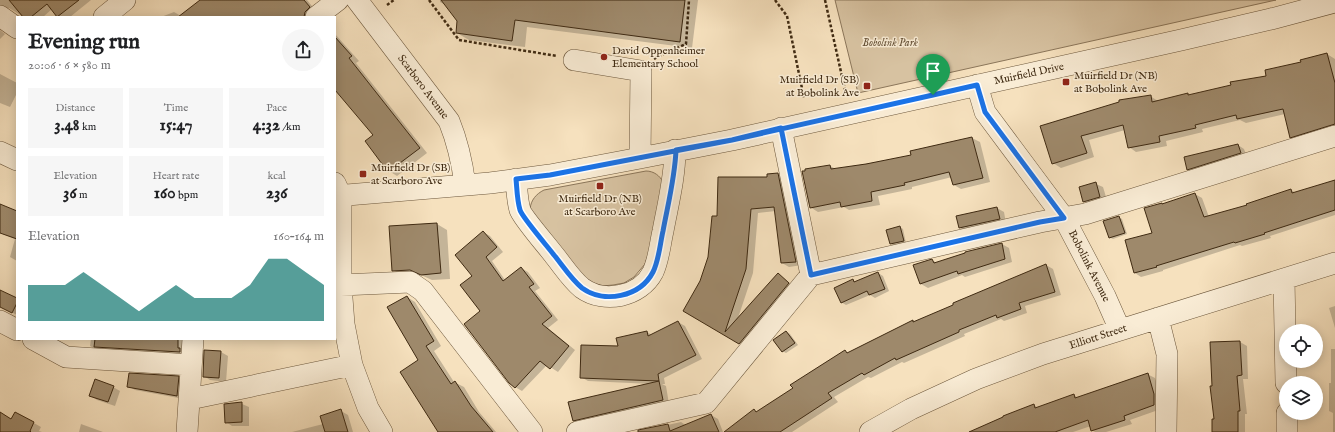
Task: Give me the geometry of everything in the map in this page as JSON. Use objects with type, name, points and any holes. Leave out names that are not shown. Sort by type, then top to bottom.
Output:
[{"type":"street","points":[[105,16],[125,0]]},
{"type":"street","points":[[317,16],[338,0]]},
{"type":"street","name":"Scarboro Avenue","points":[[357,0],[448,121],[457,140],[463,165],[465,185]]},
{"type":"street","name":"Muirfield Drive","points":[[337,191],[465,185],[550,175],[640,158],[732,140],[1189,38],[1335,2]]},
{"type":"street","points":[[0,16],[16,27]]},
{"type":"street","points":[[574,60],[641,71],[640,158]]},
{"type":"street","name":"Bobolink Avenue","points":[[977,85],[985,112],[1064,218],[1105,296],[1120,330]]},
{"type":"street","points":[[781,128],[811,275]]},
{"type":"street","points":[[577,432],[706,403],[811,275],[1032,224],[1085,214],[1335,136]]},
{"type":"street","points":[[516,179],[520,211],[572,278],[582,288],[595,295],[608,297],[620,296],[633,291],[643,284],[653,273],[658,257],[675,169],[676,150]]},
{"type":"street","points":[[337,191],[344,324],[352,365],[368,408],[382,432]]},
{"type":"street","name":"Elliott Street","points":[[870,432],[911,409],[976,379],[1043,354],[1335,263]]},
{"type":"street","points":[[1284,279],[1286,376]]},
{"type":"street","points":[[341,285],[410,282],[423,291],[532,432]]},
{"type":"street","points":[[1158,318],[1167,354],[1166,432]]},
{"type":"street","points":[[0,321],[16,329]]},
{"type":"street","points":[[35,340],[66,357],[191,365]]},
{"type":"street","points":[[187,432],[193,340]]},
{"type":"street","points":[[190,399],[352,365]]},
{"type":"street","points":[[1287,420],[1287,432]]},
{"type":"path","points":[[387,5],[394,0]]},
{"type":"path","points":[[429,0],[458,40],[574,60]]},
{"type":"path","points":[[641,71],[657,57],[686,44],[689,0]]},
{"type":"path","points":[[775,0],[787,16],[804,98]]},
{"type":"path","points":[[825,0],[845,90]]},
{"type":"green space","name":"Bobolink Park","points":[[835,0],[1276,0],[858,93]]},
{"type":"green space","points":[[646,171],[656,174],[663,182],[649,252],[645,264],[634,277],[624,283],[602,286],[591,282],[578,272],[530,209],[533,200],[536,195],[544,190]]},
{"type":"building","points":[[9,0],[79,0],[58,16],[56,16],[47,4],[32,16],[22,16]]},
{"type":"building","points":[[200,0],[304,0],[310,7],[305,12],[304,16],[179,16]]},
{"type":"building","points":[[441,0],[685,0],[680,42],[515,20],[512,41],[456,33],[457,21]]},
{"type":"building","points":[[336,38],[352,56],[349,58],[420,148],[388,172],[365,141],[373,135],[336,91]]},
{"type":"building","points":[[1327,53],[1335,83],[1335,124],[1290,138],[1283,109],[1237,119],[1236,115],[1195,125],[1196,128],[1159,136],[1160,142],[1128,148],[1123,125],[1081,136],[1087,153],[1052,164],[1040,126],[1119,102],[1119,100],[1151,95],[1152,102],[1188,93],[1188,95],[1231,85],[1230,82],[1266,76],[1265,70],[1301,62],[1300,60]]},
{"type":"building","points":[[972,137],[983,178],[953,185],[949,172],[904,183],[905,185],[871,192],[872,201],[841,207],[840,202],[810,208],[802,171],[805,171],[805,169],[830,165],[831,169],[866,164],[911,155],[910,151]]},
{"type":"building","points":[[1238,144],[1241,153],[1187,170],[1184,157]]},
{"type":"building","points":[[778,173],[796,262],[781,263],[774,207],[751,209],[746,269],[725,332],[778,273],[789,283],[739,344],[683,311],[700,281],[708,257],[712,216],[717,216],[718,177],[767,177],[767,174]]},
{"type":"building","points":[[1335,180],[1335,210],[1264,233],[1265,234],[1134,273],[1125,240],[1152,233],[1144,208],[1162,204],[1195,193],[1204,217],[1247,205],[1246,204],[1291,189],[1292,193]]},
{"type":"building","points":[[1096,182],[1100,197],[1083,202],[1079,187]]},
{"type":"building","points":[[0,204],[16,211],[16,239],[0,233]]},
{"type":"building","points":[[997,207],[1000,219],[959,228],[956,216]]},
{"type":"building","points":[[1119,216],[1125,233],[1109,238],[1103,221]]},
{"type":"building","points":[[437,223],[441,273],[421,275],[410,270],[392,271],[389,226]]},
{"type":"building","points":[[900,226],[904,241],[890,244],[886,230]]},
{"type":"building","points":[[483,231],[497,247],[486,257],[503,281],[521,267],[534,284],[529,287],[552,316],[542,324],[569,346],[550,369],[540,361],[515,388],[509,383],[464,324],[480,311],[460,285],[472,276],[455,255]]},
{"type":"building","points":[[1002,243],[1005,259],[958,274],[957,271],[920,284],[913,265],[932,259],[934,263],[965,252]]},
{"type":"building","points":[[1046,264],[1055,292],[1019,303],[1021,309],[997,318],[996,315],[959,330],[959,332],[896,360],[895,358],[864,375],[862,373],[828,393],[832,398],[780,432],[724,432],[754,409],[756,412],[793,388],[790,385],[845,350],[847,353],[913,320],[913,322],[953,305],[953,303]]},
{"type":"building","points":[[878,272],[885,289],[869,295],[867,291],[841,303],[834,288],[853,279],[854,282]]},
{"type":"building","points":[[0,290],[16,298],[16,305],[12,313],[0,307]]},
{"type":"building","points":[[407,296],[434,341],[426,346],[451,384],[455,381],[471,406],[493,432],[438,432],[400,372],[418,360],[387,307]]},
{"type":"building","points":[[678,321],[696,355],[658,374],[659,381],[580,378],[581,345],[618,346],[616,338],[647,331],[648,336]]},
{"type":"building","points":[[786,331],[795,343],[782,352],[773,340]]},
{"type":"building","points":[[95,340],[178,340],[178,348],[180,348],[180,352],[94,347]]},
{"type":"building","points":[[1240,341],[1242,375],[1237,376],[1240,411],[1238,411],[1238,432],[1212,432],[1212,419],[1214,419],[1210,386],[1212,386],[1210,342]]},
{"type":"building","points":[[204,350],[221,351],[219,378],[203,377]]},
{"type":"building","points":[[129,373],[179,376],[177,396],[127,387]]},
{"type":"building","points":[[1148,373],[1154,394],[1154,405],[1124,416],[1125,420],[1091,431],[1088,420],[1055,432],[969,432],[1003,416],[1034,404],[1035,408],[1074,394],[1075,398]]},
{"type":"building","points":[[95,379],[114,386],[108,402],[89,396]]},
{"type":"building","points":[[659,381],[663,400],[573,421],[568,402]]},
{"type":"building","points":[[242,402],[242,422],[225,423],[224,404]]},
{"type":"building","points":[[341,409],[348,432],[325,432],[320,416]]},
{"type":"building","points":[[0,412],[11,419],[15,412],[34,422],[30,431],[31,432],[0,432]]},
{"type":"building","points":[[711,414],[719,432],[638,432],[638,430],[668,424],[670,431]]},
{"type":"place","name":"David Oppenheimer Elementary School","points":[[604,57]]},
{"type":"place","name":"Muirfield Dr (NB) at Bobolink Ave","points":[[1066,82]]},
{"type":"place","name":"Muirfield Dr (SB) at Bobolink Ave","points":[[867,86]]},
{"type":"place","name":"Muirfield Dr (SB) at Scarboro Ave","points":[[363,174]]},
{"type":"place","name":"Muirfield Dr (NB) at Scarboro Ave","points":[[600,186]]},
{"type":"route","points":[[933,95],[781,128],[732,140],[676,150],[550,175],[516,179],[520,211],[572,278],[582,288],[595,295],[608,297],[620,296],[633,291],[643,284],[653,273],[658,257],[675,169],[676,150],[732,140],[781,128],[811,275],[1040,222],[1064,218],[985,112],[977,85],[933,95]]}]
